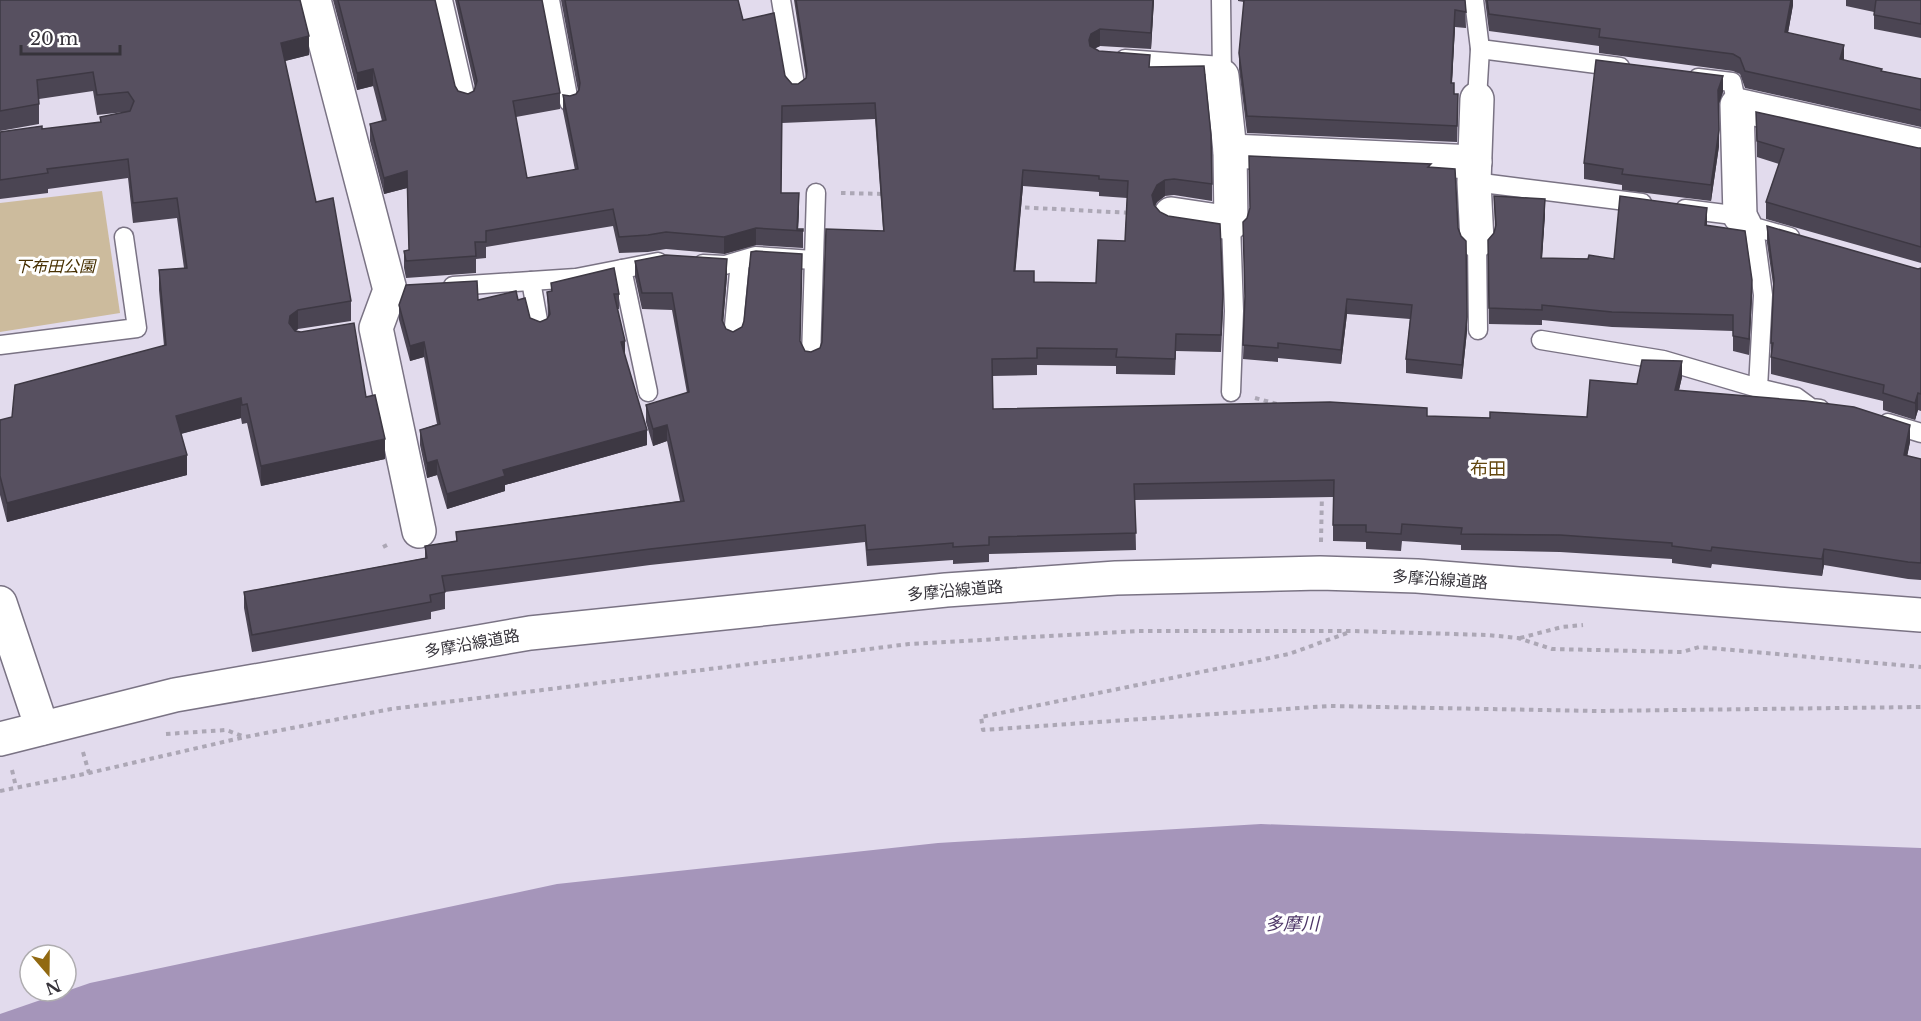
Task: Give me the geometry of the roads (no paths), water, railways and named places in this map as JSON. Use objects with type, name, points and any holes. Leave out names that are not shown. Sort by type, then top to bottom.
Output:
[{"type":"street","points":[[314,0],[397,290],[365,330],[419,531]]},
{"type":"street","points":[[1172,214],[1231,223],[1230,151],[1222,71]]},
{"type":"street","points":[[1477,99],[1475,172],[1477,240]]},
{"type":"street","points":[[1747,221],[1737,105],[1921,146]]},
{"type":"street","points":[[1230,151],[1475,172]]},
{"type":"street","name":"多摩沿線道路","points":[[0,739],[175,694],[530,633],[946,590],[1116,578],[1320,573],[1417,576],[1921,615]]},
{"type":"street","points":[[0,603],[9,658],[42,728]]},
{"type":"lane","points":[[443,0],[466,100]]},
{"type":"lane","points":[[550,0],[569,102]]},
{"type":"lane","points":[[781,0],[796,90]]},
{"type":"lane","points":[[1111,58],[1222,71],[1221,0]]},
{"type":"lane","points":[[1474,0],[1480,49],[1477,99]]},
{"type":"lane","points":[[1480,49],[1640,70]]},
{"type":"lane","points":[[1686,76],[1732,82],[1737,105]]},
{"type":"lane","points":[[1475,172],[1747,221],[1809,243]]},
{"type":"lane","points":[[812,358],[816,192]]},
{"type":"lane","points":[[1747,221],[1763,295],[1758,388]]},
{"type":"lane","points":[[1231,223],[1234,311],[1231,392]]},
{"type":"lane","points":[[0,345],[137,328],[124,237]]},
{"type":"lane","points":[[1477,240],[1478,330]]},
{"type":"lane","points":[[439,287],[576,278],[665,260],[725,266],[755,256],[813,260]]},
{"type":"lane","points":[[734,338],[740,261]]},
{"type":"lane","points":[[622,269],[648,392]]},
{"type":"lane","points":[[531,281],[539,326]]},
{"type":"lane","points":[[1541,340],[1663,360],[1796,397],[1811,408],[1834,411]]},
{"type":"lane","points":[[1867,417],[1921,433]]},
{"type":"water","name":"多摩川","points":[[1261,824],[1921,848],[1921,1021],[0,1021],[0,1014],[32,1003],[78,1003],[78,987],[90,983],[557,884],[938,843]]},
{"type":"district","name":"布田","points":[[1488,469]]},
{"type":"park label","name":"下布田公園","points":[[55,266]]}]
